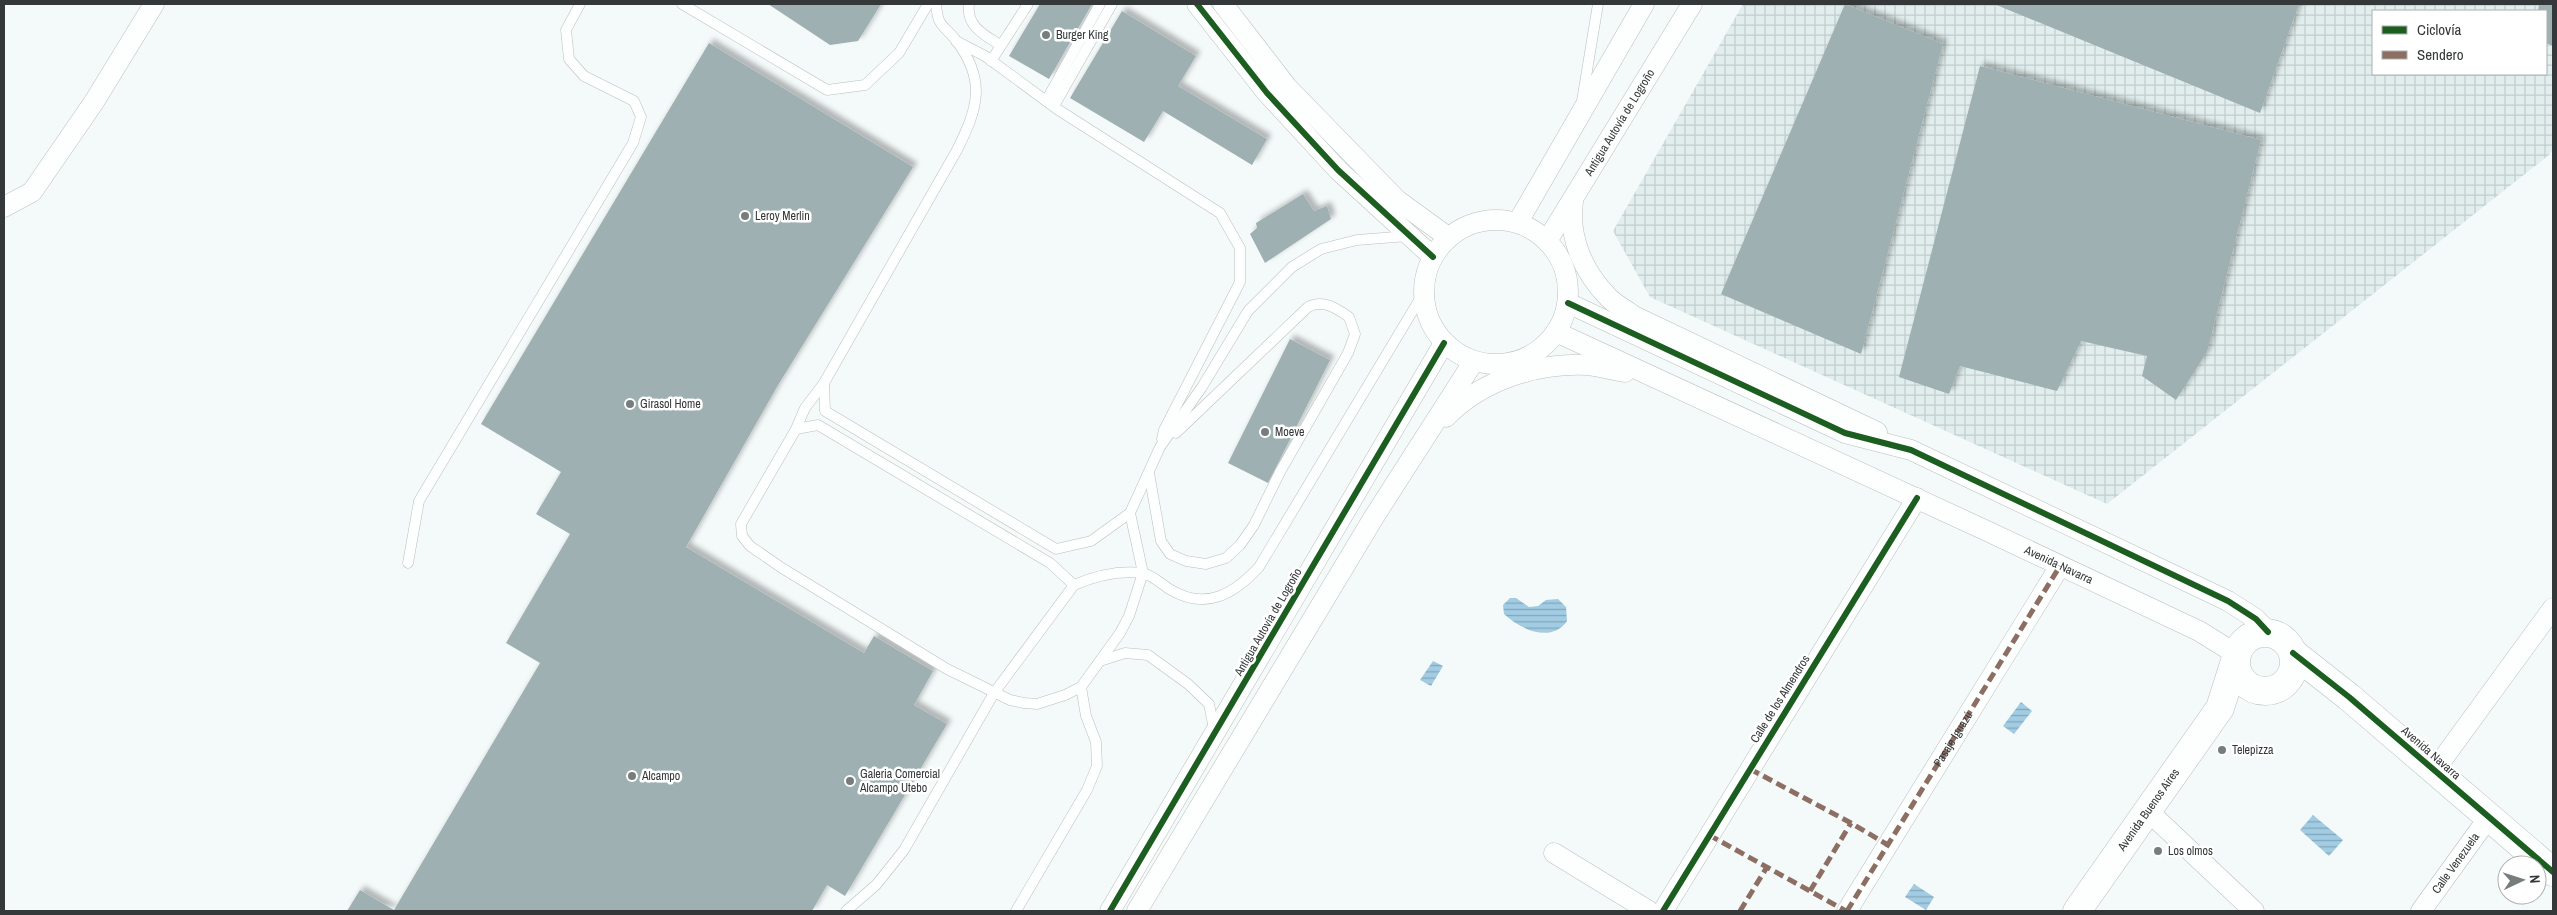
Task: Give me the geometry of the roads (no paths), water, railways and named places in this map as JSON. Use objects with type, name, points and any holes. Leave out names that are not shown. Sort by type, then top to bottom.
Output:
[{"type":"street","points":[[4,207],[32,192],[94,102],[154,4]]},
{"type":"street","points":[[1196,4],[1274,100],[1338,170],[1433,257]]},
{"type":"street","points":[[1223,4],[1287,86],[1397,200],[1448,237]]},
{"type":"street","points":[[1518,222],[1644,4]]},
{"type":"street","name":"Antigua Autovía de Logroño","points":[[1547,241],[1692,4]]},
{"type":"street","points":[[1573,201],[1570,220],[1573,240],[1589,271],[1609,298],[1634,316],[2234,605],[2256,619],[2268,632],[2281,637],[2293,653],[2294,667],[2291,674],[2269,688],[2243,682],[2236,668],[2236,657],[2248,637],[2268,632]]},
{"type":"street","points":[[1493,219],[1518,222],[1540,234],[1547,241],[1557,252],[1567,274],[1568,303],[1562,323],[1549,342],[1531,356],[1509,364],[1486,364],[1474,361],[1463,357],[1444,343],[1431,324],[1424,302],[1425,279],[1433,257],[1448,237],[1469,224],[1493,219]]},
{"type":"street","points":[[1568,303],[1845,433],[1911,450]]},
{"type":"street","points":[[1556,332],[1662,381]]},
{"type":"street","name":"Antigua Autovía de Logroño","points":[[1110,911],[1444,343]]},
{"type":"street","points":[[1137,911],[1374,516],[1474,361]]},
{"type":"street","points":[[1428,434],[1454,408],[1481,389],[1520,373],[1555,366],[1588,365],[1662,381]]},
{"type":"street","name":"Avenida Navarra","points":[[1662,381],[2205,634],[2236,657]]},
{"type":"street","name":"Calle de los Almendros","points":[[1663,911],[1916,498]]},
{"type":"street","name":"Pasaje Iguazú","points":[[1847,911],[2060,566]]},
{"type":"street","points":[[2434,771],[2553,608]]},
{"type":"street","name":"Avenida Navarra","points":[[2293,653],[2349,697],[2553,872]]},
{"type":"street","name":"Avenida Buenos Aires","points":[[2077,911],[2220,708],[2236,657]]},
{"type":"street","name":"Avenida Navarra","points":[[2269,688],[2318,690],[2349,697]]},
{"type":"street","name":"Avenida Buenos Aires","points":[[2220,708],[2269,688]]},
{"type":"street","points":[[2148,811],[2254,911]]},
{"type":"street","name":"Calle Venezuela","points":[[2421,911],[2490,817]]},
{"type":"street","points":[[1554,853],[1650,911]]},
{"type":"lane","points":[[408,563],[419,501],[632,143],[642,117],[634,101],[584,76],[569,59],[566,30],[580,4]]},
{"type":"lane","points":[[682,4],[827,90],[865,85],[899,53],[928,4]]},
{"type":"lane","points":[[936,4],[938,21],[955,40],[969,64],[977,90],[973,116],[957,150],[824,383],[805,408],[796,429],[741,524],[742,536],[750,546],[782,568],[939,664],[1010,700],[1037,704],[1050,701],[1081,687],[1129,616],[1143,573],[1130,513]]},
{"type":"lane","points":[[969,4],[972,24],[984,36],[1000,45]]},
{"type":"lane","points":[[991,61],[1028,4]]},
{"type":"lane","points":[[1050,104],[1100,4]]},
{"type":"lane","points":[[1050,104],[1112,4]]},
{"type":"lane","points":[[1580,115],[1598,4]]},
{"type":"lane","points":[[824,383],[825,411],[1056,549],[1091,541],[1130,513],[1160,447],[1164,430],[1240,282],[1240,248],[1220,213],[1050,104],[991,61],[955,40]]},
{"type":"lane","points":[[1160,447],[1202,387],[1248,311],[1292,267],[1321,249],[1338,243],[1410,236]]},
{"type":"lane","points":[[846,911],[876,885],[904,850],[994,693],[1074,585],[1090,578],[1112,573],[1143,573],[1174,592],[1197,598],[1220,596],[1242,586],[1259,567],[1424,292]]},
{"type":"lane","points":[[1149,473],[1161,541],[1170,554],[1186,561],[1206,564],[1226,558],[1240,545],[1254,525],[1280,472],[1348,353],[1354,334],[1354,325],[1349,316],[1323,304],[1315,304],[1308,307],[1160,447]]},
{"type":"lane","points":[[796,429],[818,425],[1050,564],[1074,585]]},
{"type":"lane","points":[[1100,661],[1125,653],[1148,655],[1188,684],[1209,704],[1214,721],[1214,735]]},
{"type":"lane","points":[[1016,911],[1087,790],[1097,766],[1096,742],[1086,716],[1081,687]]},
{"type":"water","points":[[1510,598],[1516,598],[1529,607],[1538,606],[1546,600],[1558,599],[1566,607],[1567,621],[1553,632],[1544,633],[1527,629],[1518,625],[1504,614],[1503,605]]},
{"type":"water","points":[[1433,661],[1443,666],[1431,686],[1420,680]]},
{"type":"water","points":[[2021,702],[2032,711],[2014,734],[2003,726]]},
{"type":"water","points":[[2313,815],[2343,840],[2329,856],[2300,830]]},
{"type":"water","points":[[1914,884],[1934,897],[1926,910],[1905,897]]},
{"type":"place","name":"Burger King","points":[[1046,35]]},
{"type":"place","name":"Leroy Merlin","points":[[745,216]]},
{"type":"place","name":"Girasol Home","points":[[630,404]]},
{"type":"place","name":"Moeve","points":[[1265,432]]},
{"type":"place","name":"Telepizza","points":[[2222,750]]},
{"type":"place","name":"Alcampo","points":[[632,776]]},
{"type":"place","name":"Galeria Comercial Alcampo Utebo","points":[[850,781]]},
{"type":"place","name":"Los olmos","points":[[2158,851]]}]
